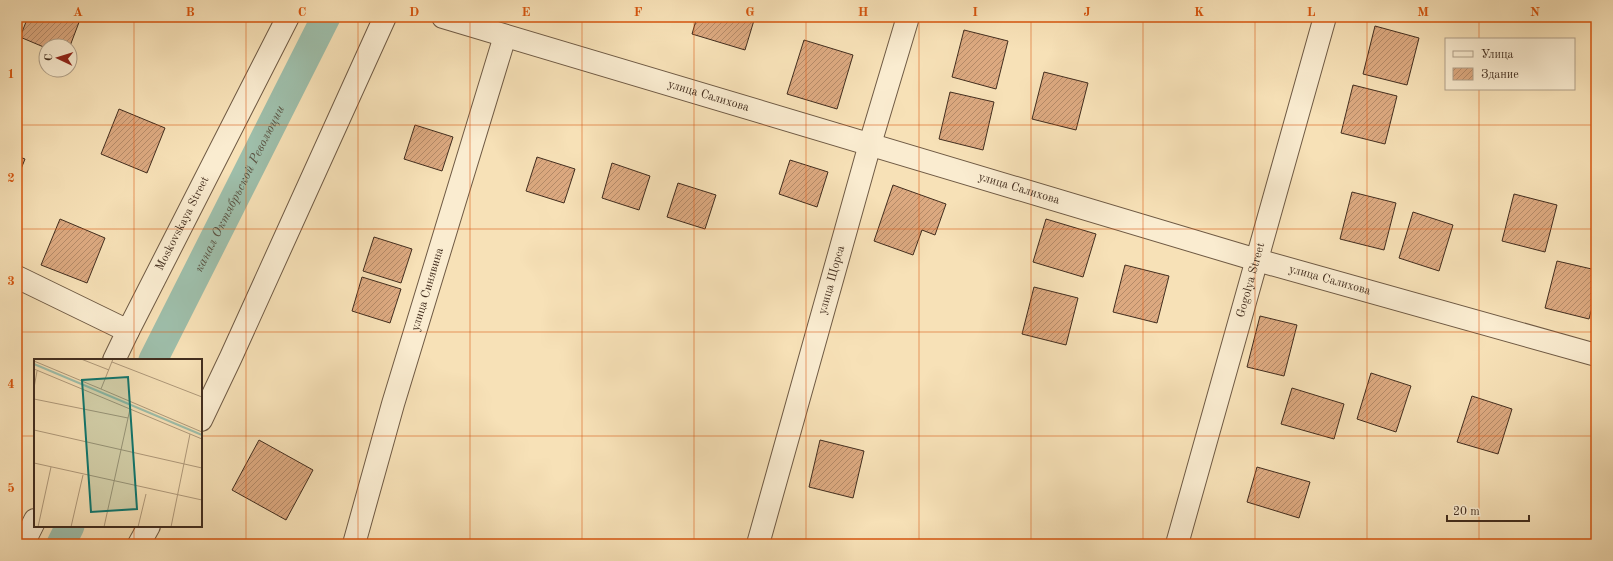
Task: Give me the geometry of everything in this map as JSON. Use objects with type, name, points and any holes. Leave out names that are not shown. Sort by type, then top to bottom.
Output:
[{"type":"street","name":"Moskovskaya Street","points":[[114,359],[288,17]]},
{"type":"street","points":[[202,418],[385,17]]},
{"type":"street","name":"улица Салихова","points":[[443,17],[1257,260],[1596,355]]},
{"type":"street","name":"улица Щорса","points":[[758,544],[870,144],[908,17]]},
{"type":"street","name":"Gogolya Street","points":[[1177,544],[1325,17]]},
{"type":"street","name":"улица Синявина","points":[[354,544],[394,404],[505,36]]},
{"type":"street","points":[[22,279],[128,331]]},
{"type":"street","points":[[23,544],[34,522]]},
{"type":"street","points":[[139,544],[148,527]]},
{"type":"building","points":[[28,17],[81,17],[73,38],[38,38],[38,45],[20,37]]},
{"type":"building","points":[[697,17],[755,17],[745,50],[692,34]]},
{"type":"building","points":[[1375,26],[1419,38],[1407,85],[1363,74]]},
{"type":"building","points":[[964,30],[1008,41],[996,89],[952,77]]},
{"type":"building","points":[[804,40],[853,55],[837,109],[787,94]]},
{"type":"building","points":[[1044,72],[1088,83],[1076,130],[1032,119]]},
{"type":"building","points":[[1353,85],[1397,96],[1385,144],[1341,133]]},
{"type":"building","points":[[950,92],[994,102],[983,150],[939,139]]},
{"type":"building","points":[[119,109],[165,128],[147,173],[101,154]]},
{"type":"building","points":[[415,125],[453,137],[442,171],[404,159]]},
{"type":"building","points":[[17,156],[25,159],[17,179]]},
{"type":"building","points":[[537,157],[575,169],[564,203],[526,191]]},
{"type":"building","points":[[790,160],[828,172],[817,207],[779,194]]},
{"type":"building","points":[[612,163],[650,176],[639,210],[602,198]]},
{"type":"building","points":[[678,183],[716,195],[705,229],[667,217]]},
{"type":"building","points":[[893,185],[946,204],[935,235],[922,230],[913,255],[874,241]]},
{"type":"building","points":[[1352,192],[1396,203],[1384,250],[1340,239]]},
{"type":"building","points":[[1514,194],[1557,205],[1545,252],[1502,241]]},
{"type":"building","points":[[1413,212],[1453,225],[1439,271],[1399,258]]},
{"type":"building","points":[[60,219],[105,238],[87,283],[41,265]]},
{"type":"building","points":[[1046,219],[1096,234],[1083,277],[1033,262]]},
{"type":"building","points":[[374,237],[412,249],[401,283],[363,271]]},
{"type":"building","points":[[1557,261],[1596,270],[1596,292],[1589,319],[1545,308]]},
{"type":"building","points":[[1125,265],[1169,276],[1157,323],[1113,312]]},
{"type":"building","points":[[362,277],[401,289],[390,323],[352,311]]},
{"type":"building","points":[[1034,287],[1078,298],[1066,345],[1022,334]]},
{"type":"building","points":[[1260,316],[1297,325],[1284,376],[1247,367]]},
{"type":"building","points":[[1371,373],[1411,386],[1396,432],[1357,419]]},
{"type":"building","points":[[1292,388],[1344,404],[1334,439],[1281,424]]},
{"type":"building","points":[[1472,396],[1512,409],[1498,454],[1457,442]]},
{"type":"building","points":[[259,440],[313,470],[286,520],[232,490]]},
{"type":"building","points":[[820,440],[864,451],[853,498],[809,487]]},
{"type":"building","points":[[1257,467],[1310,482],[1299,518],[1247,502]]},
{"type":"waterway","name":"канал Октябрьской Революции","points":[[154,359],[326,17]]},
{"type":"waterway","name":"канал Октябрьской Революции","points":[[61,544],[70,527]]}]
